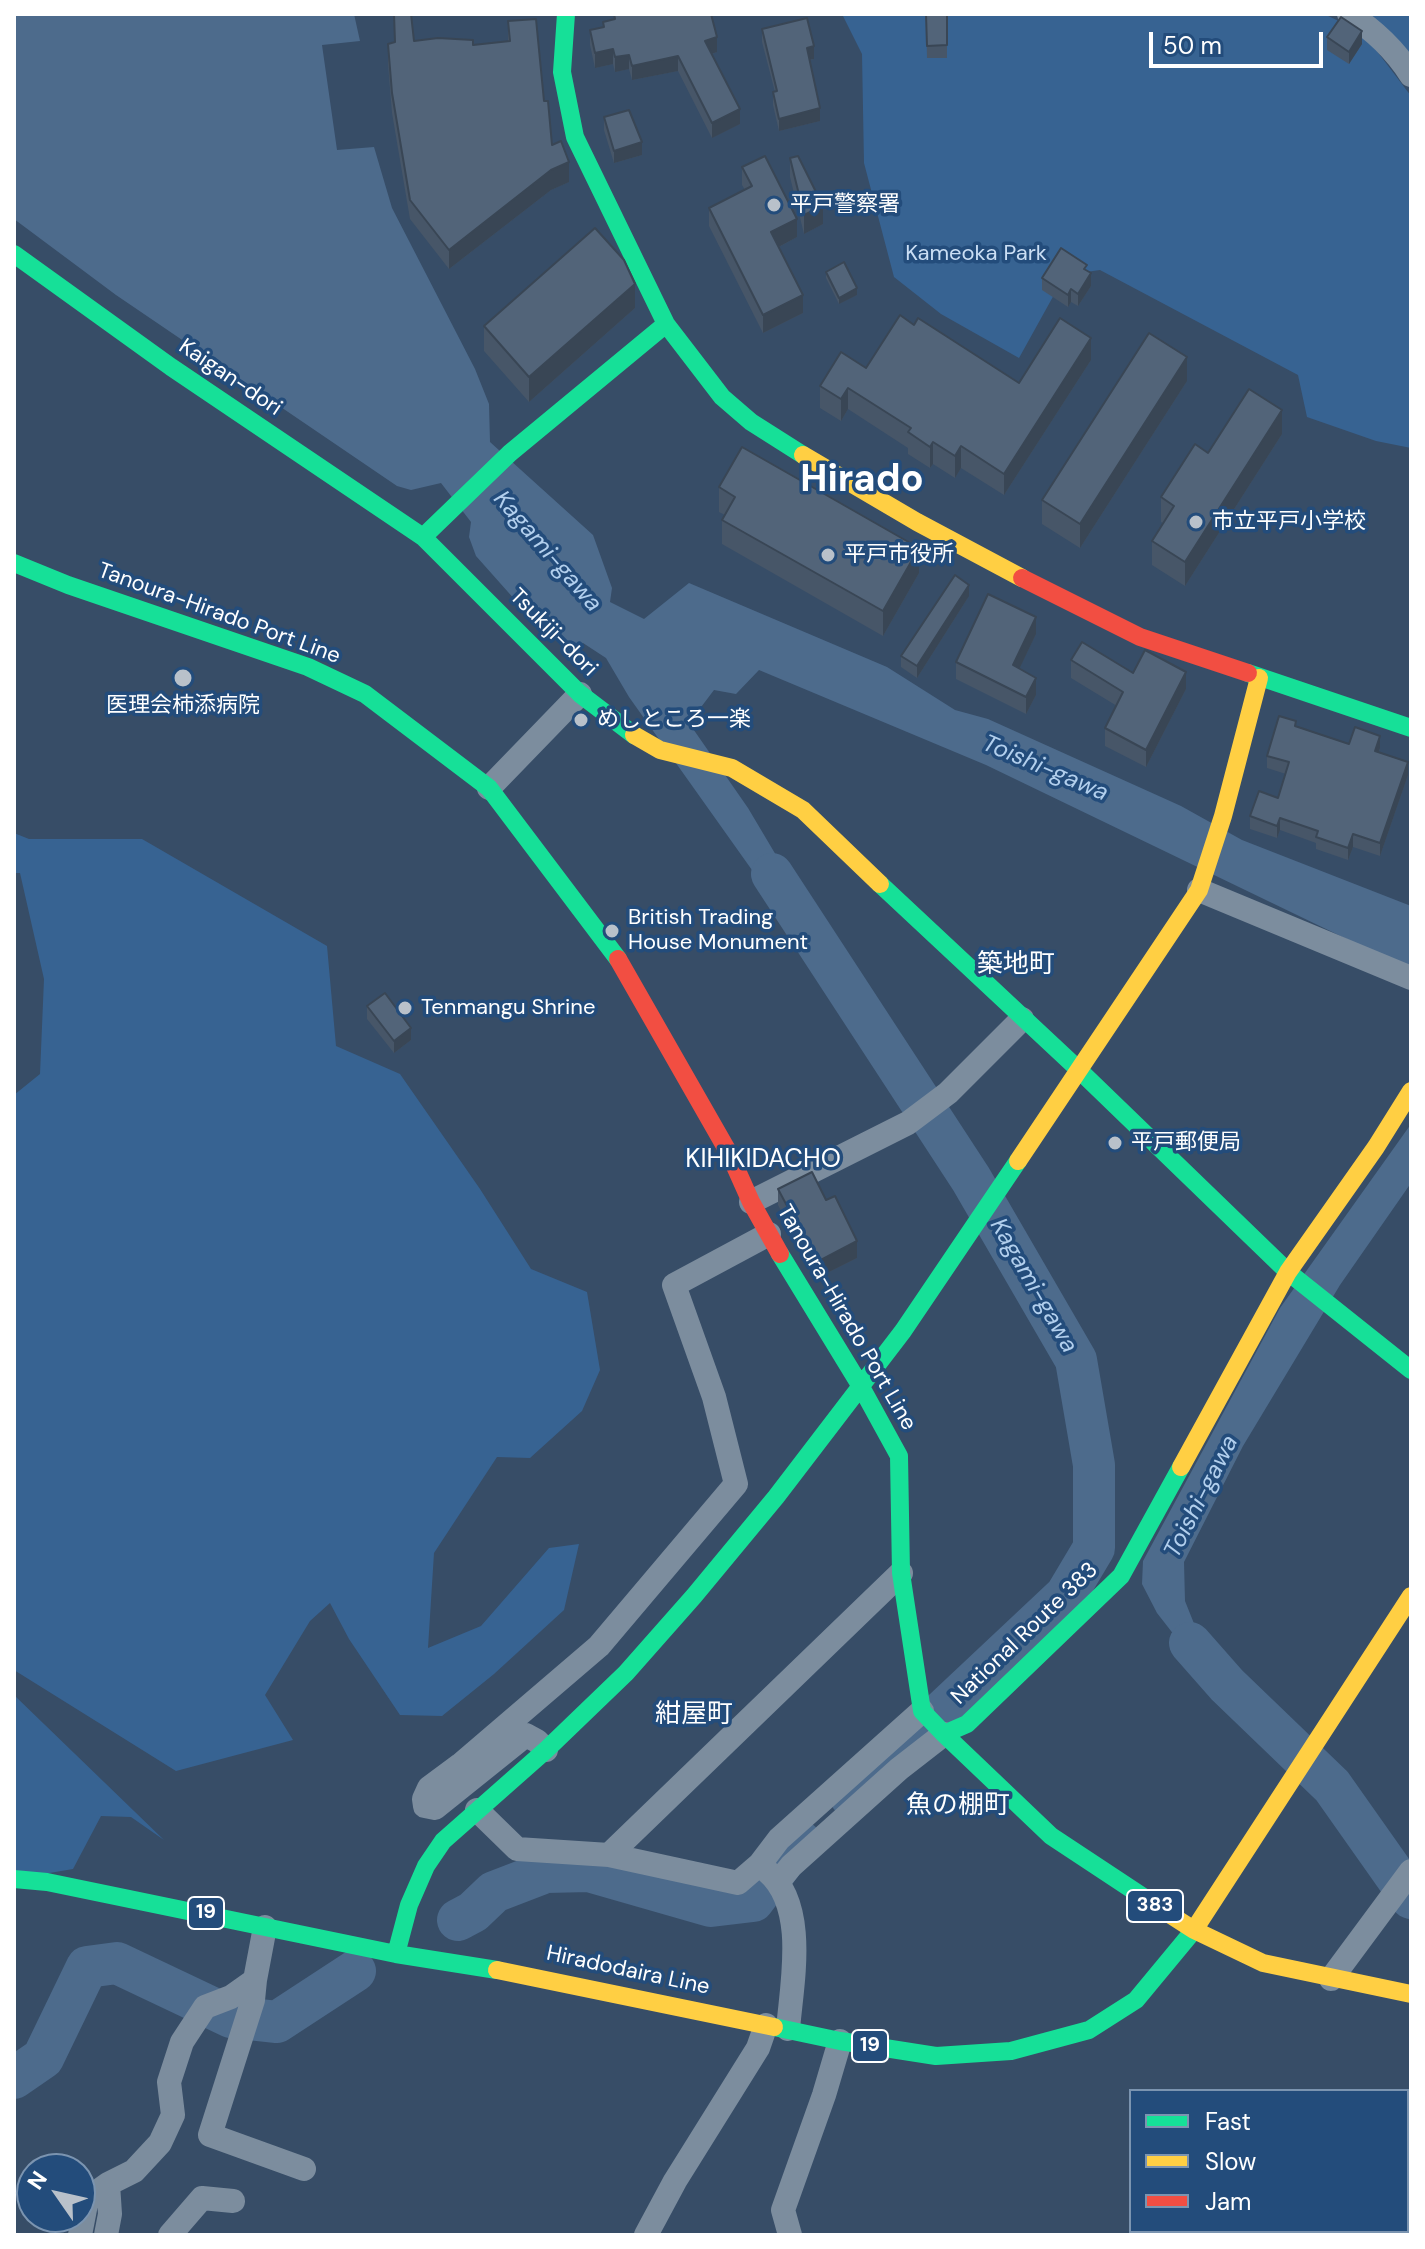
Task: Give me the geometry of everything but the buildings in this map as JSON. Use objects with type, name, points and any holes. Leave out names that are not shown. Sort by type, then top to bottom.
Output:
[{"type":"main road","points":[[566,14],[562,72],[575,137],[666,324],[722,397],[751,422],[830,473],[1073,606],[1140,637],[1411,728]]},
{"type":"main road","name":"Kaigan-dori","points":[[14,254],[171,367],[423,537]]},
{"type":"main road","points":[[423,537],[456,502],[597,378],[666,324]]},
{"type":"main road","name":"Tsukiji-dori","points":[[423,537],[580,694],[636,737],[660,750],[732,768],[803,810],[1288,1272],[1411,1370]]},
{"type":"main road","name":"Tanoura-Hirado Port Line","points":[[14,563],[68,585],[308,667],[351,687],[489,788],[613,951],[730,1155],[751,1202],[796,1284],[860,1385],[899,1456],[901,1573],[933,1722]]},
{"type":"main road","points":[[396,1954],[409,1905],[426,1866],[443,1841],[546,1750],[626,1673],[776,1497],[903,1331],[1199,890],[1223,816],[1259,678]]},
{"type":"main road","name":"National Route 383","points":[[933,1722],[967,1724],[1121,1576],[1288,1272],[1376,1147],[1411,1091]]},
{"type":"main road","name":"Hiradodaira Line","points":[[14,1879],[47,1882],[195,1911],[396,1954],[507,1971],[840,2041],[936,2056],[1011,2051],[1089,2030],[1136,2000],[1194,1930],[1411,1596]]},
{"type":"main road","name":"National Route 383","points":[[933,1722],[1051,1836],[1194,1930],[1263,1963],[1411,1994]]},
{"type":"street","points":[[1349,14],[1369,27],[1400,58],[1411,75]]},
{"type":"street","points":[[489,788],[580,694]]},
{"type":"street","points":[[1199,890],[1411,978]]},
{"type":"street","points":[[751,1202],[908,1123],[948,1093],[1022,1019]]},
{"type":"street","points":[[546,1750],[526,1735],[435,1808],[425,1806],[424,1799],[429,1788],[599,1646],[736,1484],[714,1397],[674,1285],[769,1234]]},
{"type":"street","points":[[609,1855],[901,1573]]},
{"type":"street","points":[[477,1810],[517,1849],[609,1855],[738,1883],[791,1866],[899,1769],[933,1722]]},
{"type":"street","points":[[646,2235],[675,2181],[758,2048],[777,2027],[796,1934],[768,1871]]},
{"type":"street","points":[[1331,1979],[1411,1871]]},
{"type":"street","points":[[265,1927],[247,1992],[243,2027],[210,2135],[304,2169]]},
{"type":"street","points":[[80,2235],[87,2199],[134,2171],[160,2143],[173,2115],[169,2082],[182,2042],[205,2007],[247,1992]]},
{"type":"street","points":[[790,2235],[783,2210],[840,2041]]},
{"type":"street","points":[[106,2235],[110,2214],[108,2184]]},
{"type":"street","points":[[170,2235],[202,2198],[233,2201]]},
{"type":"green space","name":"Kameoka Park","points":[[842,14],[1324,14],[1370,42],[1411,96],[1411,448],[1376,441],[1307,417],[1298,375],[1100,270],[1065,275],[1019,358],[941,314],[894,277],[864,163],[862,54]]},
{"type":"green space","points":[[1367,14],[1411,14],[1411,61]]},
{"type":"green space","points":[[14,833],[29,839],[142,839],[327,946],[336,1046],[400,1074],[531,1269],[587,1292],[600,1370],[582,1411],[530,1458],[497,1457],[434,1553],[428,1648],[481,1626],[549,1548],[579,1544],[564,1610],[494,1674],[442,1716],[400,1715],[349,1639],[330,1603],[310,1621],[265,1695],[293,1740],[176,1771],[14,1670],[14,1095],[40,1074],[44,979],[20,873],[14,873]]},
{"type":"green space","points":[[14,1695],[164,1840],[131,1817],[101,1816],[73,1869],[14,1879]]},
{"type":"water","points":[[14,14],[354,14],[360,41],[322,45],[337,150],[374,147],[392,208],[475,369],[489,404],[490,442],[593,535],[612,588],[610,602],[644,619],[689,583],[887,667],[955,710],[988,719],[1181,806],[1242,840],[1411,906],[1411,970],[986,765],[759,670],[736,694],[714,690],[689,723],[748,808],[811,914],[796,932],[629,697],[606,658],[583,643],[567,651],[524,610],[476,556],[469,537],[471,522],[441,483],[411,490],[397,486],[116,295],[14,219]]},
{"type":"water","points":[[1411,1124],[1411,1183],[1340,1285],[1243,1446],[1184,1562],[1185,1601],[1195,1626],[1236,1682],[1217,1690],[1157,1613],[1142,1584],[1143,1561],[1280,1308]]},
{"type":"waterway","name":"Kagami-gawa","points":[[772,874],[971,1179],[1076,1360],[1094,1465],[1094,1548],[1066,1595],[851,1797]]},
{"type":"waterway","name":"Toishi-gawa","points":[[1190,1643],[1227,1685],[1332,1786],[1411,1898]]},
{"type":"waterway","name":"Kagami-gawa","points":[[458,1920],[473,1912],[494,1892],[546,1872],[589,1871],[711,1906],[753,1901],[801,1842]]},
{"type":"waterway","name":"Kagami-gawa","points":[[14,2078],[43,2058],[87,1967],[117,1963],[231,2017],[277,2022],[355,1971]]},
{"type":"traffic: fast","points":[[566,14],[562,72],[575,137],[666,324],[722,397],[751,422],[803,455]]},
{"type":"traffic: fast","points":[[14,254],[171,367],[423,537],[580,694],[634,735]]},
{"type":"traffic: fast","points":[[423,537],[510,453],[666,324]]},
{"type":"traffic: fast","points":[[14,563],[68,585],[308,667],[365,694],[489,788],[618,959]]},
{"type":"traffic: fast","points":[[1248,673],[1411,728]]},
{"type":"traffic: fast","points":[[880,884],[1288,1272],[1411,1370]]},
{"type":"traffic: fast","points":[[396,1954],[409,1905],[426,1866],[443,1841],[546,1750],[626,1673],[694,1596],[776,1497],[903,1331],[1018,1161]]},
{"type":"traffic: fast","points":[[780,1254],[860,1385],[899,1456],[901,1573],[922,1711],[944,1734]]},
{"type":"traffic: fast","points":[[1166,1912],[1051,1836],[944,1734],[967,1724],[1121,1576],[1181,1467]]},
{"type":"traffic: fast","points":[[14,1879],[47,1882],[396,1954],[497,1970]]},
{"type":"traffic: fast","points":[[774,2027],[936,2056],[1011,2051],[1089,2030],[1136,2000],[1194,1930]]},
{"type":"traffic: slow","points":[[803,455],[917,522],[1022,578]]},
{"type":"traffic: slow","points":[[1018,1161],[1199,890],[1223,816],[1259,678]]},
{"type":"traffic: slow","points":[[634,735],[660,750],[732,768],[803,810],[880,884]]},
{"type":"traffic: slow","points":[[1181,1467],[1288,1272],[1376,1147],[1411,1091]]},
{"type":"traffic: slow","points":[[1194,1930],[1411,1596]]},
{"type":"traffic: slow","points":[[1166,1912],[1194,1930],[1263,1963],[1411,1994]]},
{"type":"traffic: slow","points":[[497,1970],[774,2027]]},
{"type":"traffic: jam","points":[[1022,578],[1140,637],[1248,673]]},
{"type":"traffic: jam","points":[[618,959],[730,1155],[751,1202],[780,1254]]},
{"type":"place","name":"平戸警察署","points":[[774,205]]},
{"type":"place","name":"市立平戸小学校","points":[[1196,522]]},
{"type":"place","name":"平戸市役所","points":[[828,555]]},
{"type":"place","name":"医理会柿添病院","points":[[183,678]]},
{"type":"place","name":"めしところ一楽","points":[[581,720]]},
{"type":"place","name":"British Trading House Monument","points":[[612,931]]},
{"type":"place","name":"Tenmangu Shrine","points":[[405,1008]]},
{"type":"place","name":"平戸郵便局","points":[[1115,1143]]},
{"type":"district","name":"Hirado","points":[[862,481]]},
{"type":"district","name":"築地町","points":[[1016,965]]},
{"type":"district","name":"KIHIKIDACHO","points":[[763,1160]]},
{"type":"district","name":"紺屋町","points":[[694,1715]]},
{"type":"district","name":"魚の棚町","points":[[958,1806]]}]
